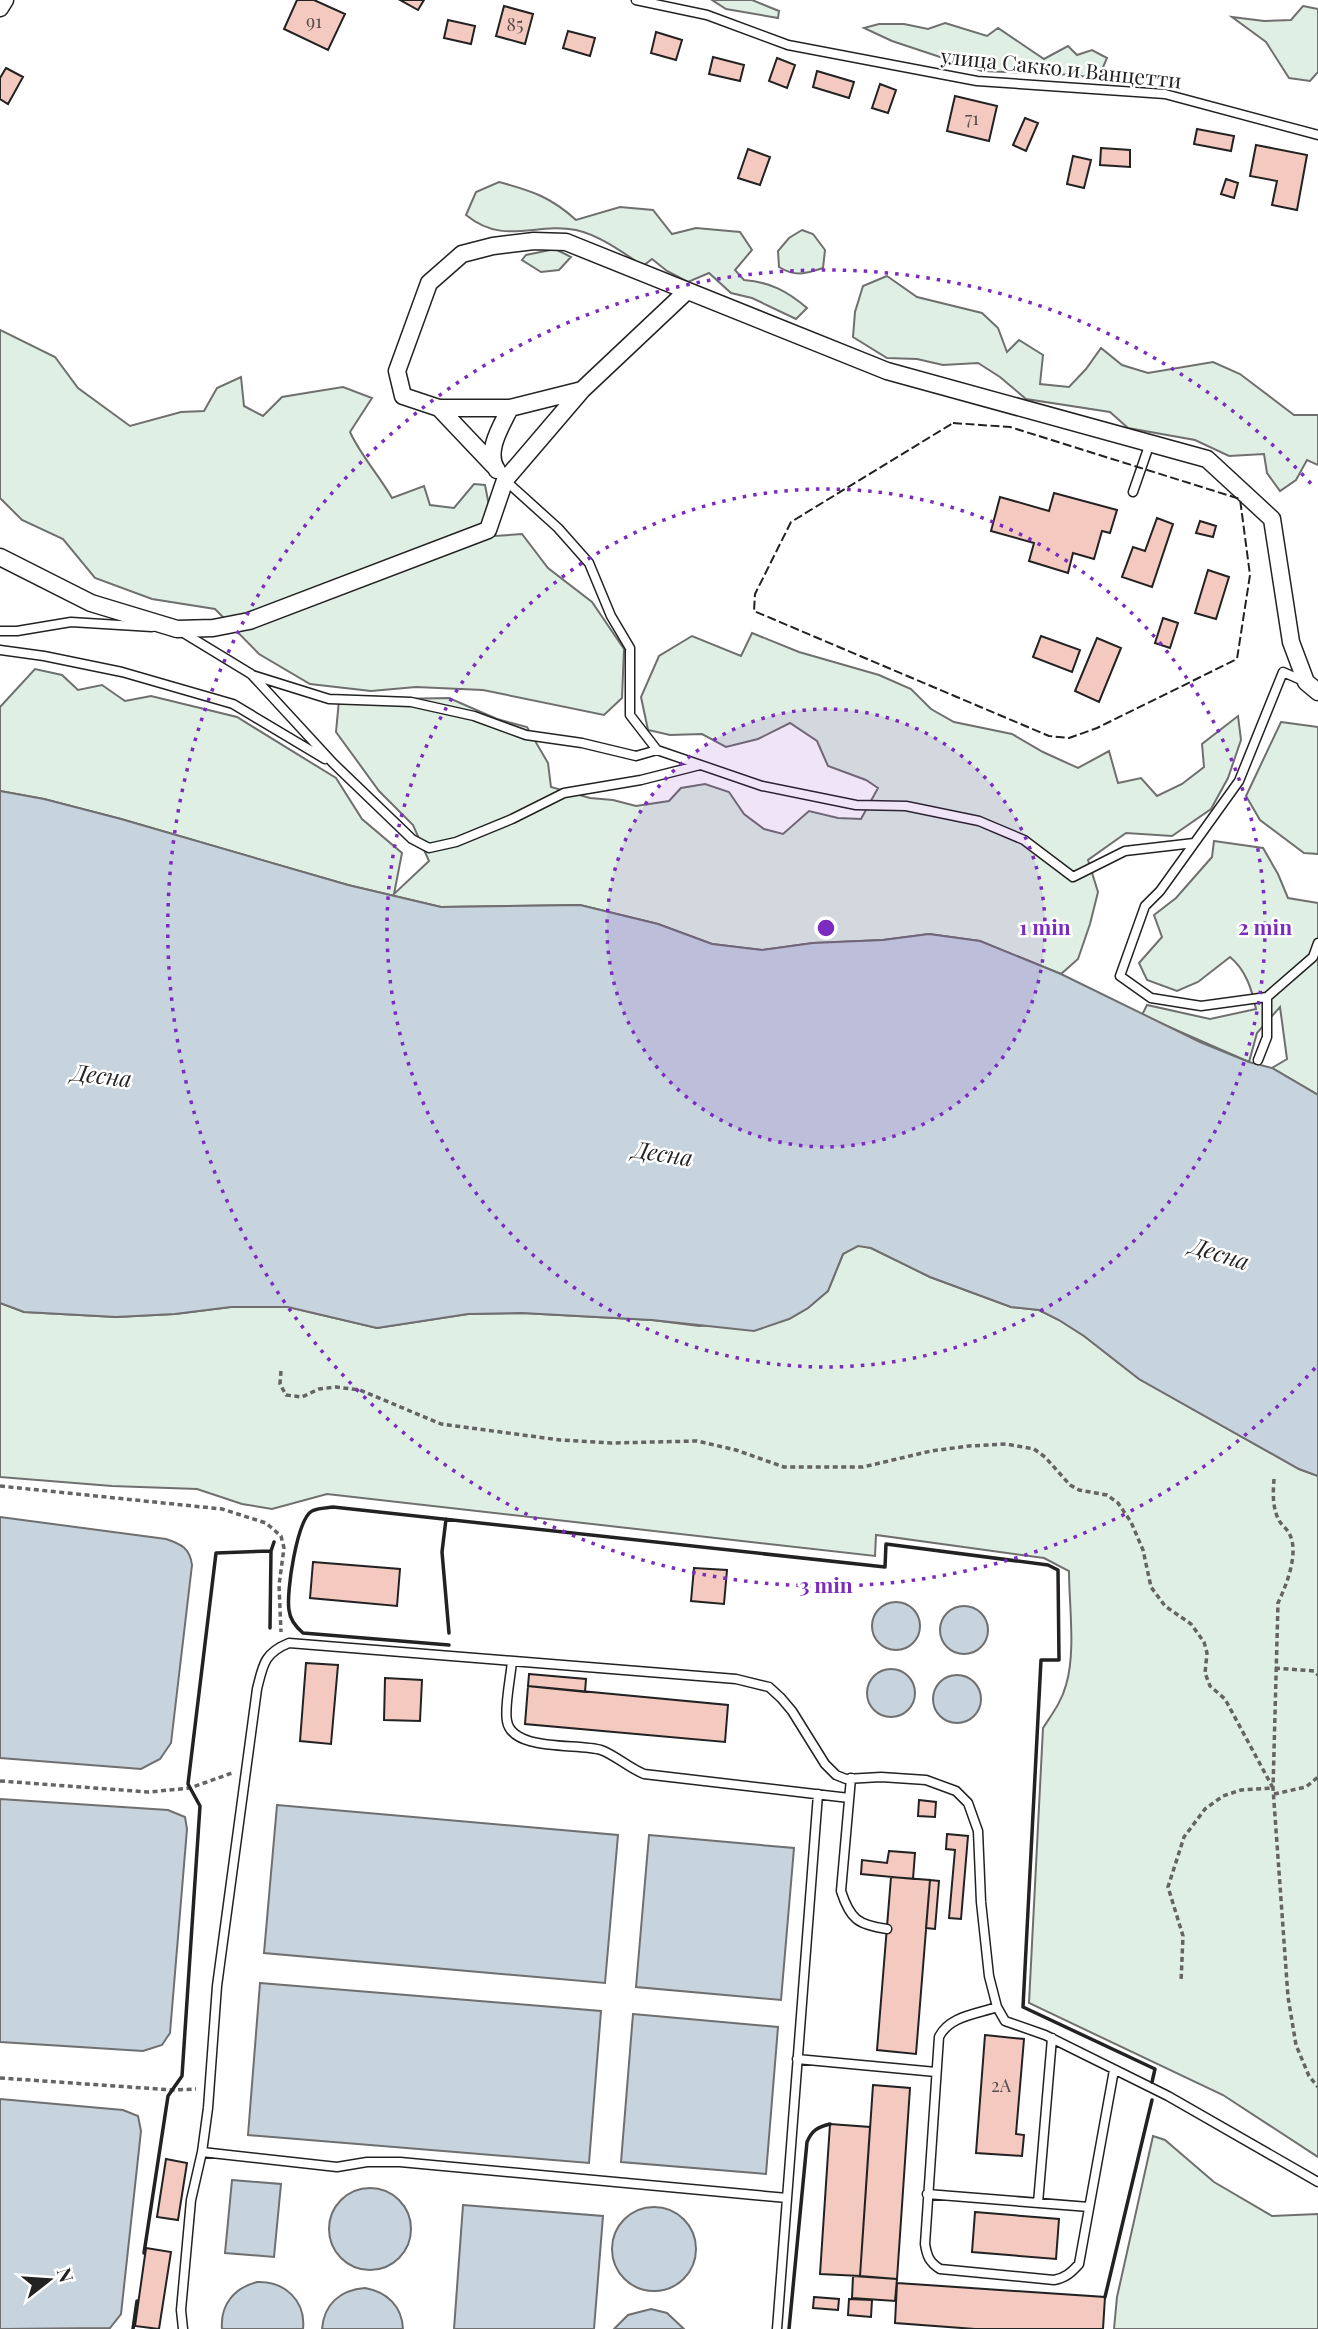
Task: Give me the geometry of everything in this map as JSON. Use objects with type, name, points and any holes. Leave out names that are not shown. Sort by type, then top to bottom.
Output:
[{"type":"street","points":[[0,8],[5,0]]},
{"type":"street","points":[[582,390],[510,408],[439,408],[402,396],[397,371],[429,283],[462,254],[494,246],[534,241],[566,242],[887,371],[1207,459],[1272,519],[1291,642],[1312,687]]},
{"type":"street","points":[[0,557],[91,603],[177,629],[213,628],[248,621],[488,530],[505,480],[582,390],[687,291]]},
{"type":"street","points":[[439,408],[505,480]]},
{"type":"street","points":[[494,466],[494,440],[510,408]]},
{"type":"lane","name":"улица Сакко и Ванцетти","points":[[636,0],[707,15],[788,45],[977,81],[1165,94],[1318,135]]},
{"type":"lane","points":[[1133,492],[1150,443]]},
{"type":"lane","points":[[505,480],[558,528],[589,563],[611,616],[631,648],[630,715],[657,750],[762,786],[856,806],[906,806],[979,821],[1024,839],[1073,877],[1125,850],[1194,842]]},
{"type":"lane","points":[[0,631],[17,631],[71,622],[177,629],[251,674],[329,699],[411,702],[474,716],[526,735],[582,743],[636,756],[657,750]]},
{"type":"lane","points":[[0,650],[122,672],[233,704],[333,763]]},
{"type":"lane","points":[[1312,687],[1283,672],[1239,781],[1160,891],[1145,906],[1120,976],[1152,998],[1201,1006],[1267,997],[1312,957],[1318,943]]},
{"type":"lane","points":[[251,674],[333,763],[412,839],[429,848],[456,842],[501,824],[564,793],[641,780],[700,765]]},
{"type":"lane","points":[[1258,1060],[1267,1037],[1267,997]]},
{"type":"lane","points":[[183,2329],[181,2310],[191,2200],[202,2152],[216,1986],[257,1689],[262,1667],[275,1648],[296,1643],[758,1683],[769,1687],[792,1711],[825,1764],[836,1775],[851,1778],[926,1780],[956,1791],[968,1803],[978,1830],[981,1902],[988,1964],[997,2007],[1005,2021],[1052,2038],[1168,2095],[1318,2182]]},
{"type":"lane","points":[[512,1661],[507,1721],[513,1733],[526,1741],[601,1750],[628,1768],[644,1774],[849,1798]]},
{"type":"lane","points":[[851,1778],[841,1891],[846,1907],[855,1918],[866,1926],[887,1929]]},
{"type":"lane","points":[[777,2329],[818,1794]]},
{"type":"lane","points":[[997,2007],[951,2022],[943,2028],[939,2037],[925,2244],[927,2256],[932,2264],[940,2269],[1054,2280],[1062,2279],[1072,2272],[1079,2263],[1114,2070]]},
{"type":"lane","points":[[1038,2203],[1052,2038]]},
{"type":"lane","points":[[797,2059],[936,2072]]},
{"type":"lane","points":[[202,2152],[337,2167],[367,2162],[400,2162],[787,2198]]},
{"type":"lane","points":[[927,2194],[1089,2207]]},
{"type":"path","points":[[281,1371],[280,1384],[286,1395],[302,1397],[320,1389],[336,1387],[360,1390],[441,1423],[560,1440],[611,1443],[697,1441],[736,1450],[784,1467],[863,1466],[931,1451],[969,1446],[1006,1444],[1034,1449],[1045,1457],[1070,1485],[1079,1490],[1107,1495],[1118,1503],[1131,1522],[1143,1550],[1152,1587],[1164,1606],[1191,1624],[1205,1642],[1205,1673],[1210,1686],[1225,1699],[1273,1788]]},
{"type":"path","points":[[1274,1479],[1273,1503],[1278,1520],[1290,1534],[1292,1546],[1289,1579],[1278,1603],[1273,1788],[1288,1997],[1296,2045],[1309,2076],[1318,2087]]},
{"type":"path","points":[[0,1486],[222,1509],[266,1523],[281,1536],[284,1548],[279,1585],[282,1646]]},
{"type":"path","points":[[1275,1668],[1314,1671],[1318,1675]]},
{"type":"path","points":[[0,1781],[149,1792],[190,1788],[230,1772],[245,1776]]},
{"type":"path","points":[[1274,1794],[1306,1787],[1318,1777]]},
{"type":"path","points":[[1181,1982],[1183,1936],[1168,1887],[1184,1837],[1205,1809],[1223,1796],[1241,1790],[1273,1788]]},
{"type":"path","points":[[0,2078],[173,2090],[209,2089]]},
{"type":"green space","points":[[712,0],[752,0],[779,11],[778,18],[726,9]]},
{"type":"green space","points":[[1303,6],[1318,9],[1318,72],[1310,81],[1289,78],[1266,42],[1232,17],[1264,21],[1291,20]]},
{"type":"green space","points":[[945,23],[987,36],[998,28],[1044,59],[1068,46],[1077,55],[1092,50],[1107,58],[1098,79],[1075,75],[982,71],[892,41],[864,28],[879,24],[904,24],[928,29]]},
{"type":"green space","points":[[499,182],[540,196],[576,220],[620,207],[653,210],[672,234],[696,228],[740,232],[752,250],[735,270],[744,280],[778,288],[807,308],[796,319],[752,298],[731,293],[709,273],[688,282],[652,259],[643,266],[620,250],[585,232],[561,228],[520,231],[493,229],[466,215],[476,192]]},
{"type":"green space","points":[[802,230],[813,234],[825,250],[823,268],[805,273],[790,272],[779,267],[778,251],[789,238]]},
{"type":"green space","points":[[555,249],[571,257],[559,270],[541,272],[522,260],[526,255]]},
{"type":"green space","points":[[887,276],[917,297],[982,313],[998,328],[1007,352],[1019,340],[1043,355],[1040,384],[1069,387],[1101,348],[1122,365],[1148,373],[1213,362],[1240,374],[1294,415],[1318,415],[1318,465],[1307,460],[1296,480],[1280,491],[1267,473],[1264,454],[1229,456],[1195,440],[1128,428],[1110,412],[1026,399],[978,363],[943,365],[917,359],[887,358],[853,337],[855,312],[863,286]]},
{"type":"green space","points":[[0,330],[55,357],[78,388],[130,426],[181,412],[204,411],[217,388],[241,377],[244,406],[263,416],[282,397],[312,392],[343,387],[372,398],[350,432],[392,498],[424,486],[430,505],[454,508],[474,484],[485,485],[495,536],[522,534],[548,568],[592,602],[624,649],[622,698],[604,715],[483,690],[416,687],[371,691],[310,684],[259,654],[215,609],[152,599],[95,578],[63,539],[22,520],[0,498]]},
{"type":"green space","points":[[752,633],[799,652],[879,675],[911,689],[931,709],[954,722],[1012,734],[1078,768],[1109,751],[1118,783],[1141,778],[1157,796],[1182,784],[1204,767],[1202,744],[1238,716],[1241,740],[1228,778],[1211,809],[1172,836],[1126,833],[1088,860],[1098,892],[1078,959],[1061,974],[980,941],[929,934],[883,940],[813,943],[762,950],[712,944],[658,924],[580,905],[441,907],[348,885],[121,819],[44,799],[0,791],[0,707],[35,669],[62,675],[78,690],[102,685],[125,701],[151,696],[237,717],[336,778],[362,819],[402,853],[394,894],[429,861],[413,825],[379,791],[336,732],[339,700],[449,698],[497,719],[527,727],[548,763],[551,787],[590,798],[636,806],[669,801],[681,788],[705,784],[729,792],[744,814],[764,829],[783,834],[809,811],[838,818],[861,819],[878,788],[866,780],[828,766],[817,741],[790,723],[758,739],[726,747],[702,734],[670,735],[648,730],[641,697],[659,656],[692,636],[741,656]]},
{"type":"green space","points":[[1281,722],[1318,727],[1318,854],[1304,853],[1260,820],[1246,796]]},
{"type":"green space","points":[[1214,841],[1263,848],[1288,898],[1318,903],[1318,1095],[1272,1068],[1287,1059],[1280,1007],[1257,1033],[1249,1062],[1142,1015],[1147,1005],[1210,1019],[1256,1009],[1248,981],[1230,957],[1198,982],[1177,991],[1147,980],[1139,963],[1162,937],[1154,915],[1176,898],[1212,857]]},
{"type":"green space","points":[[858,1245],[871,1248],[930,1277],[1011,1307],[1039,1310],[1059,1320],[1139,1379],[1299,1469],[1318,1476],[1318,2157],[1223,2095],[1029,2003],[1043,1728],[1064,1691],[1071,1658],[1069,1571],[1044,1558],[876,1535],[875,1556],[327,1494],[272,1509],[242,1504],[197,1489],[112,1486],[0,1477],[0,1303],[24,1312],[116,1317],[175,1314],[231,1307],[288,1307],[377,1328],[468,1314],[522,1313],[652,1320],[699,1326],[789,1319],[808,1308],[828,1291],[843,1254]]},
{"type":"green space","points":[[1153,2136],[1165,2140],[1214,2182],[1272,2216],[1318,2214],[1318,2329],[1114,2329],[1117,2297]]},
{"type":"water","name":"Десна","points":[[0,791],[44,799],[121,819],[348,885],[441,907],[580,905],[658,924],[712,944],[762,950],[813,943],[883,940],[929,934],[980,941],[1061,974],[1200,1042],[1249,1062],[1272,1068],[1318,1095],[1318,1476],[1299,1469],[1139,1379],[1084,1336],[1039,1310],[1011,1307],[930,1277],[871,1248],[858,1246],[843,1254],[828,1291],[808,1308],[789,1319],[754,1331],[652,1320],[522,1313],[468,1314],[377,1328],[288,1307],[231,1307],[175,1314],[116,1317],[24,1312],[0,1303]]},
{"type":"water","points":[[0,1517],[166,1539],[187,1551],[192,1565],[171,1743],[160,1759],[141,1769],[0,1758]]},
{"type":"water","points":[[896,1602],[913,1609],[920,1626],[913,1643],[896,1650],[879,1643],[872,1626],[879,1609]]},
{"type":"water","points":[[964,1606],[981,1613],[988,1630],[981,1647],[964,1654],[947,1647],[940,1630],[947,1613]]},
{"type":"water","points":[[891,1669],[908,1676],[915,1693],[908,1710],[891,1717],[874,1710],[867,1693],[874,1676]]},
{"type":"water","points":[[957,1675],[974,1682],[981,1699],[974,1716],[957,1723],[940,1716],[933,1699],[940,1682]]},
{"type":"water","points":[[0,1799],[168,1810],[185,1817],[187,1829],[170,2033],[162,2045],[143,2051],[0,2042]]},
{"type":"water","points":[[277,1805],[618,1835],[605,1983],[264,1953]]},
{"type":"water","points":[[649,1835],[794,1848],[781,2000],[636,1987]]},
{"type":"water","points":[[260,1983],[601,2011],[589,2163],[248,2135]]},
{"type":"water","points":[[633,2014],[778,2027],[766,2174],[621,2162]]},
{"type":"water","points":[[0,2099],[123,2110],[138,2116],[141,2131],[121,2314],[110,2328],[0,2329]]},
{"type":"water","points":[[232,2180],[281,2184],[274,2257],[225,2253]]},
{"type":"water","points":[[370,2188],[386,2191],[399,2200],[408,2213],[411,2229],[408,2245],[399,2258],[386,2267],[370,2270],[354,2267],[341,2258],[332,2245],[329,2229],[332,2213],[341,2200],[354,2191]]},
{"type":"water","points":[[463,2205],[603,2216],[594,2329],[454,2329]]},
{"type":"water","points":[[654,2207],[670,2210],[684,2219],[693,2233],[696,2249],[693,2265],[684,2279],[670,2288],[654,2291],[638,2288],[624,2279],[615,2265],[612,2249],[615,2233],[624,2219],[638,2210]]},
{"type":"water","points":[[257,2282],[276,2285],[292,2295],[301,2310],[303,2329],[222,2329],[223,2312],[230,2299],[242,2288]]},
{"type":"water","points":[[365,2288],[392,2301],[400,2313],[403,2329],[322,2329],[326,2312],[335,2300],[348,2292]]},
{"type":"water","points":[[651,2309],[667,2313],[684,2329],[614,2329],[628,2315]]},
{"type":"building","points":[[297,0],[314,0],[345,14],[328,50],[284,29]]},
{"type":"building","points":[[400,0],[424,0],[418,10]]},
{"type":"building","points":[[504,6],[533,14],[525,44],[496,36]]},
{"type":"building","points":[[448,20],[475,26],[471,44],[444,38]]},
{"type":"building","points":[[568,31],[595,38],[590,56],[563,48]]},
{"type":"building","points":[[656,32],[682,40],[676,60],[651,53]]},
{"type":"building","points":[[713,57],[744,65],[740,81],[709,74]]},
{"type":"building","points":[[777,58],[795,65],[787,88],[769,81]]},
{"type":"building","points":[[6,68],[23,77],[8,104],[0,99],[0,78]]},
{"type":"building","points":[[817,71],[854,82],[849,98],[813,87]]},
{"type":"building","points":[[880,84],[896,90],[888,113],[872,108]]},
{"type":"building","points":[[955,96],[997,106],[989,141],[947,131]]},
{"type":"building","points":[[1025,118],[1038,123],[1026,151],[1013,145]]},
{"type":"building","points":[[1197,129],[1234,136],[1231,151],[1194,144]]},
{"type":"building","points":[[1256,145],[1307,155],[1297,210],[1272,205],[1277,181],[1250,176]]},
{"type":"building","points":[[1101,148],[1130,150],[1130,167],[1100,165]]},
{"type":"building","points":[[748,149],[770,157],[760,185],[738,178]]},
{"type":"building","points":[[1073,156],[1091,160],[1084,188],[1067,184]]},
{"type":"building","points":[[1226,179],[1238,183],[1234,198],[1221,194]]},
{"type":"building","points":[[1054,493],[1117,510],[1110,533],[1102,531],[1094,559],[1073,553],[1068,573],[1029,561],[1034,543],[991,531],[1000,497],[1049,511]]},
{"type":"building","points":[[1157,518],[1173,524],[1152,587],[1122,577],[1133,547],[1145,551]]},
{"type":"building","points":[[1200,521],[1216,526],[1213,537],[1196,533]]},
{"type":"building","points":[[1208,570],[1229,577],[1216,619],[1195,613]]},
{"type":"building","points":[[1163,618],[1178,623],[1170,648],[1155,643]]},
{"type":"building","points":[[1041,636],[1080,650],[1072,672],[1033,657]]},
{"type":"building","points":[[1097,638],[1121,648],[1099,702],[1075,691]]},
{"type":"building","points":[[313,1562],[400,1569],[397,1606],[310,1598]]},
{"type":"building","points":[[694,1568],[727,1570],[724,1604],[691,1601]]},
{"type":"building","points":[[306,1663],[338,1665],[331,1744],[300,1741]]},
{"type":"building","points":[[529,1674],[586,1679],[585,1692],[528,1686]]},
{"type":"building","points":[[385,1678],[422,1680],[420,1721],[384,1720]]},
{"type":"building","points":[[528,1686],[728,1705],[725,1742],[525,1724]]},
{"type":"building","points":[[919,1800],[936,1802],[935,1817],[918,1816]]},
{"type":"building","points":[[947,1834],[968,1836],[961,1919],[949,1918],[955,1850],[946,1849]]},
{"type":"building","points":[[889,1851],[915,1853],[913,1879],[861,1874],[862,1860],[887,1863]]},
{"type":"building","points":[[891,1877],[930,1880],[916,2054],[877,2050]]},
{"type":"building","points":[[930,1880],[939,1881],[935,1929],[926,1928]]},
{"type":"building","points":[[985,2035],[1024,2039],[1016,2134],[1024,2135],[1022,2156],[976,2153]]},
{"type":"building","points":[[873,2085],[910,2088],[897,2279],[860,2276]]},
{"type":"building","points":[[830,2124],[870,2127],[860,2276],[820,2274]]},
{"type":"building","points":[[166,2159],[187,2163],[178,2220],[157,2217]]},
{"type":"building","points":[[975,2212],[1059,2219],[1056,2259],[972,2252]]},
{"type":"building","points":[[146,2248],[171,2252],[159,2329],[135,2326]]},
{"type":"building","points":[[853,2276],[897,2279],[895,2301],[852,2298]]},
{"type":"building","points":[[897,2283],[1105,2297],[1103,2329],[975,2329],[895,2323]]},
{"type":"building","points":[[814,2297],[839,2299],[838,2310],[813,2308]]},
{"type":"building","points":[[849,2299],[872,2300],[871,2317],[848,2315]]},
{"type":"fence","points":[[953,423],[1010,427],[1240,499],[1250,575],[1237,659],[1097,728],[1069,738],[1049,736],[754,611],[755,594],[791,522],[953,423]]},
{"type":"wall","points":[[449,1645],[300,1631],[290,1614],[289,1588],[297,1541],[312,1511],[333,1507],[885,1567],[886,1544],[1048,1565],[1058,1570],[1059,1660],[1041,1660],[1023,2007],[1155,2069],[1152,2082]]},
{"type":"wall","points":[[446,1519],[442,1552],[449,1633]]},
{"type":"wall","points":[[270,1628],[271,1551],[274,1542]]},
{"type":"wall","points":[[144,2253],[168,2096],[182,2076],[200,1806],[188,1784],[216,1553],[271,1551]]},
{"type":"wall","points":[[1105,2297],[1152,2100]]},
{"type":"wall","points":[[789,2329],[807,2142],[816,2130],[830,2124]]},
{"type":"wall","points":[[133,2329],[137,2301]]}]
